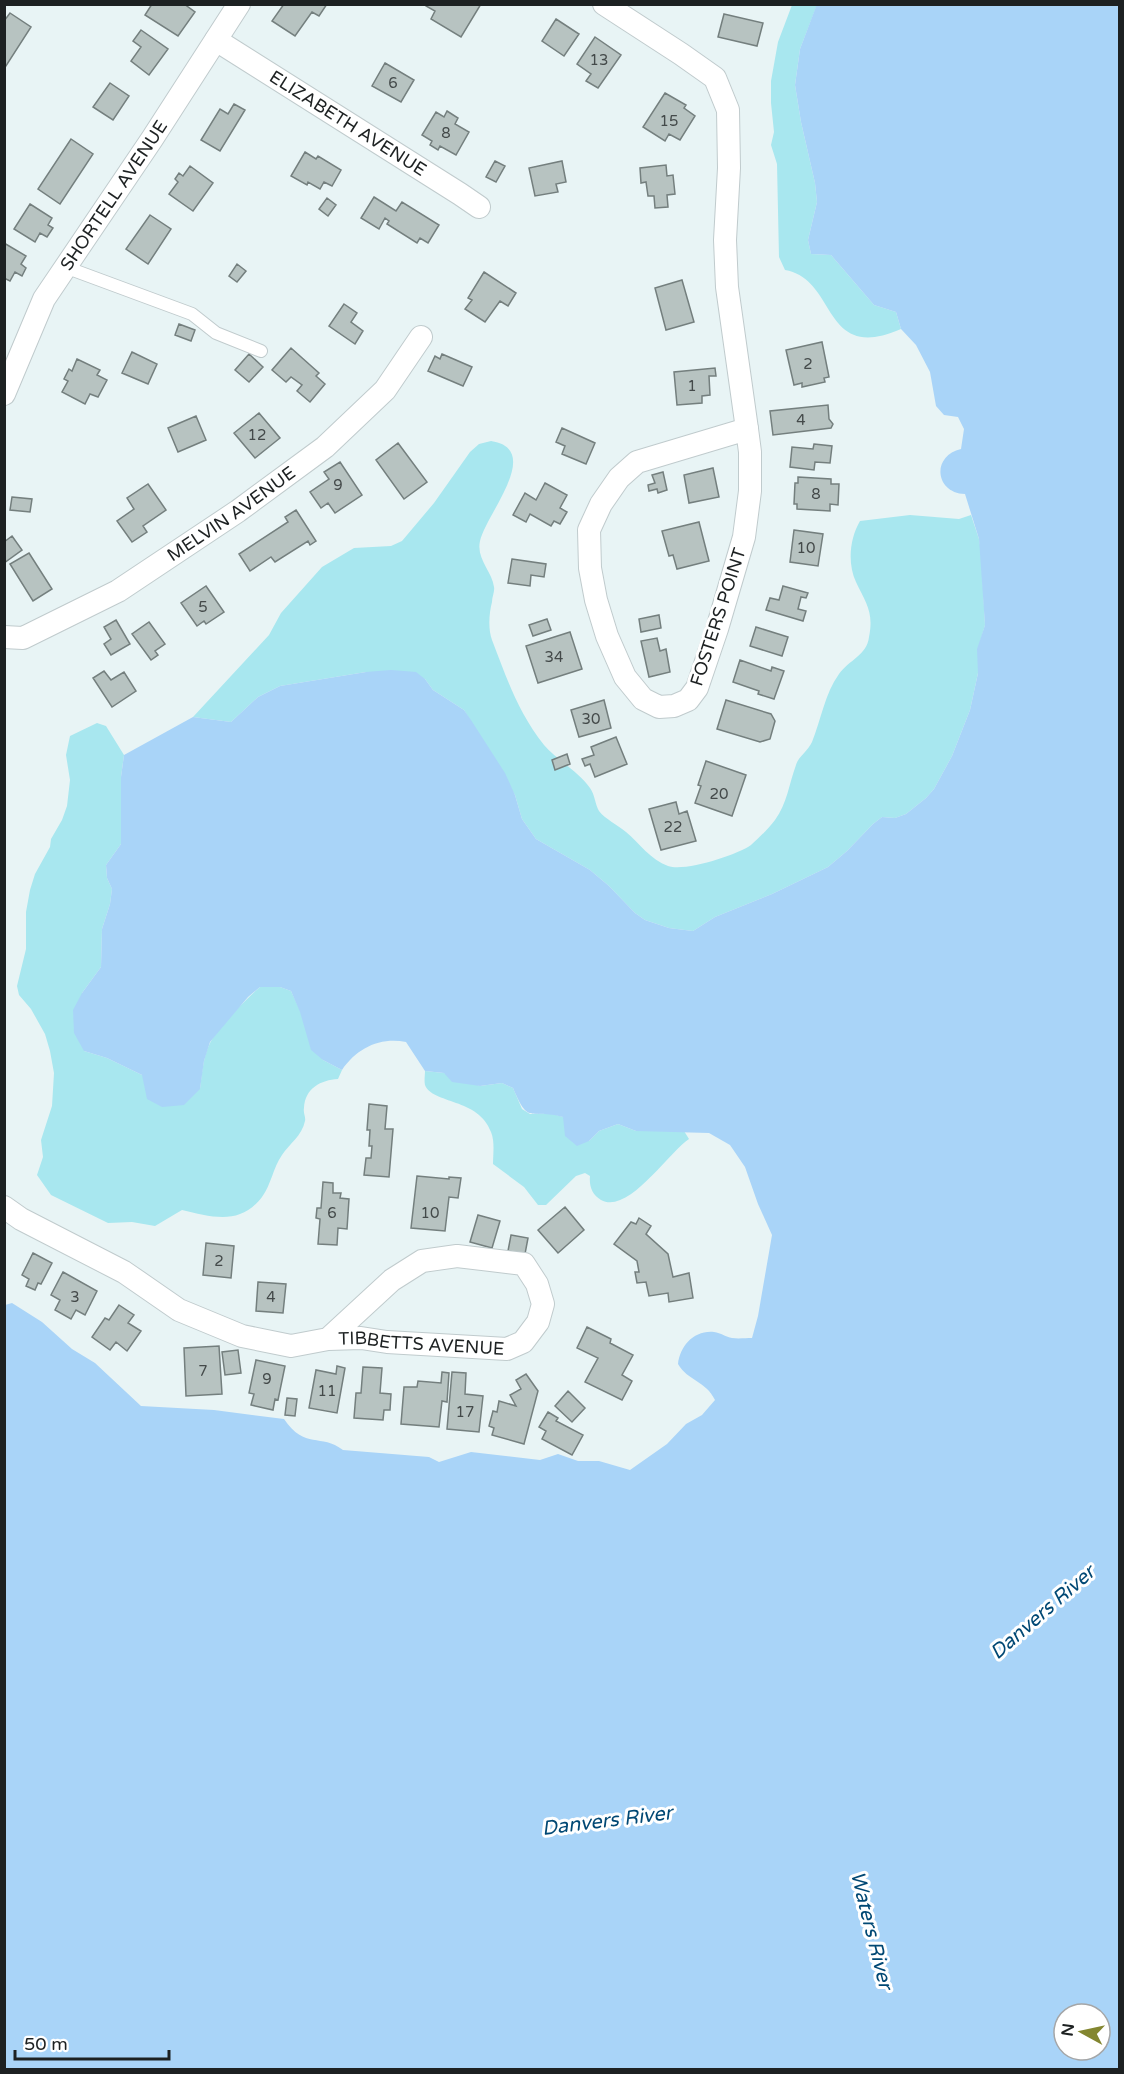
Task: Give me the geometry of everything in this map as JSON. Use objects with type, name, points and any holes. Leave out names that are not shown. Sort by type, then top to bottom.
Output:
[{"type":"street","name":"SHORTELL AVENUE","points":[[4,394],[44,299],[152,139],[239,4]]},
{"type":"street","name":"FOSTERS POINT","points":[[604,4],[715,78],[728,110],[729,168],[725,240],[727,287],[747,429],[750,452],[750,491],[744,537],[697,688],[688,700],[674,706],[658,707],[643,699],[625,677],[607,636],[596,600],[590,568],[589,531],[602,504],[619,478],[637,462],[747,429]]},
{"type":"street","name":"ELIZABETH AVENUE","points":[[216,40],[479,207]]},
{"type":"street","name":"MELVIN AVENUE","points":[[4,638],[23,638],[118,591],[238,511],[325,447],[385,390],[421,337]]},
{"type":"street","name":"TIBBETTS AVENUE","points":[[4,1207],[21,1219],[124,1272],[179,1310],[242,1336],[291,1346],[328,1339],[361,1338],[387,1342],[507,1349],[523,1342],[538,1322],[543,1304],[537,1284],[524,1264],[457,1256],[422,1261],[392,1280],[328,1339]]},
{"type":"lane","points":[[65,267],[192,314],[216,333],[261,351]]},
{"type":"shaded area","points":[[792,5],[817,5],[800,49],[795,85],[817,202],[808,240],[811,254],[831,255],[874,305],[896,312],[901,329],[875,337],[857,336],[843,328],[814,288],[802,277],[785,270],[779,257],[777,164],[771,145],[774,132],[771,81],[778,42]]},
{"type":"shaded area","points":[[491,441],[506,446],[512,456],[512,469],[508,484],[484,529],[479,547],[494,587],[489,626],[491,636],[508,682],[535,733],[549,750],[585,782],[592,791],[602,814],[626,832],[656,860],[668,866],[698,865],[744,849],[761,836],[779,814],[797,762],[812,742],[834,681],[868,643],[870,614],[851,567],[852,543],[860,521],[910,515],[959,519],[971,515],[981,551],[985,625],[978,649],[978,673],[970,710],[952,756],[934,789],[906,814],[895,818],[882,817],[828,867],[772,894],[715,917],[693,931],[669,928],[645,920],[590,870],[536,839],[522,819],[515,795],[464,710],[433,690],[425,679],[366,672],[280,686],[258,697],[231,722],[193,717],[269,635],[281,613],[322,567],[354,548],[391,546],[402,541],[434,503],[470,452],[479,444]]},
{"type":"shaded area","points":[[97,723],[106,726],[124,755],[121,777],[121,844],[106,865],[107,878],[112,889],[102,929],[101,967],[82,993],[84,1051],[107,1058],[142,1075],[200,1089],[206,1054],[219,1030],[260,987],[280,987],[291,991],[323,1060],[342,1070],[338,1079],[320,1083],[307,1095],[303,1126],[279,1160],[265,1192],[253,1206],[235,1216],[215,1217],[182,1210],[155,1226],[132,1222],[108,1223],[51,1195],[37,1175],[43,1157],[41,1140],[52,1106],[54,1073],[45,1034],[31,1009],[19,995],[17,986],[26,949],[26,912],[35,874],[50,847],[51,839],[67,806],[70,780],[66,755],[70,736]]},
{"type":"shaded area","points":[[425,1071],[444,1073],[480,1086],[502,1083],[513,1088],[522,1109],[530,1114],[550,1113],[563,1117],[589,1141],[599,1131],[618,1124],[636,1131],[684,1131],[689,1139],[635,1191],[623,1199],[612,1202],[595,1196],[590,1176],[585,1173],[576,1176],[546,1205],[538,1205],[524,1187],[493,1164],[493,1140],[485,1121],[467,1107],[429,1091],[425,1085]]},
{"type":"water","points":[[817,4],[1119,5],[1119,2069],[5,2069],[5,1305],[12,1303],[42,1322],[72,1349],[95,1363],[141,1406],[214,1410],[284,1419],[299,1435],[327,1442],[343,1450],[429,1457],[439,1462],[471,1452],[540,1460],[558,1454],[578,1461],[599,1461],[630,1470],[667,1444],[686,1424],[702,1415],[715,1400],[707,1389],[682,1370],[678,1364],[679,1357],[689,1340],[707,1332],[732,1338],[752,1338],[772,1235],[745,1167],[730,1145],[709,1133],[636,1131],[618,1124],[599,1131],[589,1141],[577,1146],[565,1136],[563,1117],[527,1112],[513,1088],[502,1083],[480,1086],[452,1082],[444,1073],[425,1071],[406,1042],[387,1041],[370,1046],[348,1062],[342,1070],[323,1060],[311,1050],[291,991],[280,987],[260,987],[248,997],[210,1042],[204,1061],[200,1089],[184,1105],[162,1107],[147,1099],[142,1075],[107,1058],[84,1051],[74,1033],[73,1010],[101,967],[102,929],[112,889],[107,878],[106,865],[121,844],[121,777],[124,755],[193,717],[231,722],[258,697],[280,686],[366,672],[391,670],[416,672],[433,690],[464,710],[505,773],[522,819],[536,839],[590,870],[645,920],[669,928],[693,931],[715,917],[772,894],[828,867],[882,817],[895,818],[906,814],[934,789],[952,756],[970,710],[978,673],[977,649],[985,625],[979,539],[965,494],[948,488],[941,474],[941,466],[945,459],[951,453],[961,449],[964,429],[958,417],[944,415],[936,406],[930,372],[916,345],[901,329],[896,312],[874,305],[831,255],[811,254],[808,240],[817,202],[795,85],[800,49]]},
{"type":"building","points":[[152,4],[184,4],[195,12],[178,36],[145,15]]},
{"type":"building","points":[[284,4],[327,4],[319,16],[312,12],[295,36],[272,21]]},
{"type":"building","points":[[427,4],[481,4],[461,37],[431,19],[435,11],[426,6]]},
{"type":"building","points":[[10,13],[31,27],[4,69],[4,21]]},
{"type":"building","points":[[724,14],[763,23],[757,46],[718,37]]},
{"type":"building","points":[[556,19],[579,34],[564,56],[542,41]]},
{"type":"building","points":[[141,30],[168,49],[149,75],[131,61],[141,47],[133,41]]},
{"type":"building","points":[[595,37],[621,55],[598,88],[586,81],[591,74],[577,64]]},
{"type":"building","points":[[385,63],[414,80],[401,102],[372,86]]},
{"type":"building","points":[[110,83],[129,96],[113,120],[93,107]]},
{"type":"building","points":[[665,93],[686,105],[684,108],[695,116],[680,140],[669,134],[665,141],[643,127]]},
{"type":"building","points":[[234,104],[245,110],[220,151],[201,140],[220,109],[228,114]]},
{"type":"building","points":[[447,111],[458,118],[455,124],[469,132],[456,155],[440,146],[438,150],[430,145],[432,141],[422,135],[436,112],[444,117]]},
{"type":"building","points":[[71,139],[93,154],[60,204],[38,189]]},
{"type":"building","points":[[305,152],[316,159],[318,156],[341,170],[332,186],[324,182],[320,189],[291,176]]},
{"type":"building","points":[[495,161],[505,166],[496,182],[486,177]]},
{"type":"building","points":[[562,161],[566,182],[556,184],[558,192],[535,196],[529,168]]},
{"type":"building","points":[[666,165],[667,176],[673,175],[675,194],[667,195],[668,207],[655,208],[654,196],[648,196],[646,182],[641,183],[640,168]]},
{"type":"building","points":[[190,166],[213,183],[193,211],[169,194],[178,182],[175,179],[179,173],[183,176]]},
{"type":"building","points":[[374,197],[396,211],[402,202],[439,225],[428,243],[420,238],[417,243],[387,224],[389,221],[385,218],[379,229],[361,218]]},
{"type":"building","points":[[327,198],[336,205],[328,216],[319,209]]},
{"type":"building","points":[[30,204],[52,218],[48,225],[53,228],[47,237],[40,233],[35,242],[14,229]]},
{"type":"building","points":[[150,215],[171,229],[148,264],[126,249]]},
{"type":"building","points":[[4,243],[26,256],[21,264],[26,268],[22,276],[15,272],[10,281],[4,278]]},
{"type":"building","points":[[237,264],[246,271],[237,282],[229,276]]},
{"type":"building","points":[[484,272],[516,293],[508,306],[500,301],[485,322],[465,309],[472,300],[468,298]]},
{"type":"building","points":[[682,280],[694,322],[666,330],[655,288]]},
{"type":"building","points":[[344,304],[357,313],[351,322],[363,331],[355,344],[329,326]]},
{"type":"building","points":[[179,324],[195,330],[191,341],[175,335]]},
{"type":"building","points":[[822,342],[829,377],[824,378],[825,382],[802,387],[802,383],[794,385],[786,350]]},
{"type":"building","points":[[291,348],[319,373],[316,376],[325,384],[310,402],[297,391],[302,385],[291,377],[286,382],[272,370]]},
{"type":"building","points":[[132,352],[157,364],[148,384],[122,373]]},
{"type":"building","points":[[249,354],[263,367],[249,382],[235,370]]},
{"type":"building","points":[[442,354],[472,367],[463,386],[428,371],[435,356],[440,359]]},
{"type":"building","points":[[77,359],[100,370],[97,375],[107,380],[98,397],[90,394],[85,404],[62,392],[68,381],[64,379],[69,369],[72,371]]},
{"type":"building","points":[[715,368],[716,376],[709,376],[710,395],[702,396],[702,403],[677,405],[674,372]]},
{"type":"building","points":[[828,405],[829,419],[833,424],[831,428],[773,435],[770,411]]},
{"type":"building","points":[[259,413],[280,438],[255,458],[234,433]]},
{"type":"building","points":[[196,416],[206,440],[178,452],[168,428]]},
{"type":"building","points":[[562,428],[595,443],[586,464],[562,454],[565,446],[556,442]]},
{"type":"building","points":[[398,443],[427,482],[404,499],[376,460]]},
{"type":"building","points":[[814,444],[832,446],[830,463],[815,462],[814,470],[790,467],[792,447],[813,449]]},
{"type":"building","points":[[340,462],[362,495],[335,513],[328,503],[321,508],[310,492],[329,479],[324,472]]},
{"type":"building","points":[[713,468],[719,497],[689,503],[684,475]]},
{"type":"building","points":[[663,472],[667,490],[658,493],[657,489],[649,491],[648,485],[655,483],[652,475]]},
{"type":"building","points":[[798,477],[831,479],[831,484],[839,484],[838,505],[830,504],[830,511],[797,509],[797,504],[794,504],[795,483],[798,483]]},
{"type":"building","points":[[545,483],[567,495],[560,508],[567,512],[560,524],[554,521],[551,526],[530,514],[526,522],[513,515],[525,493],[536,500]]},
{"type":"building","points":[[148,484],[166,510],[143,526],[147,532],[132,542],[117,521],[134,509],[127,498]]},
{"type":"building","points":[[12,497],[32,499],[30,512],[10,510]]},
{"type":"building","points":[[296,510],[316,541],[310,545],[308,541],[275,562],[271,557],[250,571],[239,554],[288,522],[285,517]]},
{"type":"building","points":[[699,522],[709,561],[677,569],[673,555],[669,556],[662,531]]},
{"type":"building","points":[[794,530],[823,534],[818,566],[790,562]]},
{"type":"building","points":[[12,536],[22,550],[4,563],[4,542]]},
{"type":"building","points":[[29,553],[52,589],[33,601],[10,564]]},
{"type":"building","points":[[512,559],[546,564],[544,577],[531,575],[530,586],[508,583]]},
{"type":"building","points":[[206,586],[224,612],[206,624],[204,621],[197,626],[181,603]]},
{"type":"building","points":[[783,586],[808,593],[806,598],[801,597],[798,609],[806,611],[803,621],[766,610],[770,598],[779,600]]},
{"type":"building","points":[[659,615],[661,628],[641,632],[639,619]]},
{"type":"building","points":[[547,619],[551,630],[533,636],[529,625]]},
{"type":"building","points":[[116,620],[130,644],[111,655],[104,644],[111,639],[104,627]]},
{"type":"building","points":[[149,622],[165,644],[155,651],[158,655],[151,660],[132,634]]},
{"type":"building","points":[[756,627],[788,637],[782,656],[750,646]]},
{"type":"building","points":[[570,632],[582,669],[538,683],[526,646]]},
{"type":"building","points":[[657,638],[660,651],[666,649],[670,672],[649,677],[641,641]]},
{"type":"building","points":[[740,660],[771,671],[772,667],[784,671],[774,699],[733,682]]},
{"type":"building","points":[[104,671],[111,680],[124,672],[136,691],[112,707],[93,678]]},
{"type":"building","points":[[604,700],[611,728],[579,737],[571,710]]},
{"type":"building","points":[[726,700],[771,714],[775,721],[770,739],[760,742],[717,729]]},
{"type":"building","points":[[616,737],[627,764],[595,777],[590,764],[585,766],[582,759],[594,755],[591,747]]},
{"type":"building","points":[[567,754],[570,764],[555,770],[552,760]]},
{"type":"building","points":[[706,761],[746,775],[732,816],[695,803]]},
{"type":"building","points":[[676,802],[679,814],[687,811],[696,841],[661,850],[649,809]]},
{"type":"building","points":[[369,1104],[387,1106],[385,1129],[393,1129],[389,1177],[364,1175],[366,1158],[371,1158],[372,1146],[369,1146],[370,1130],[367,1130]]},
{"type":"building","points":[[417,1176],[461,1178],[458,1198],[449,1197],[445,1231],[411,1228]]},
{"type":"building","points":[[323,1182],[333,1183],[333,1193],[341,1193],[340,1198],[349,1199],[347,1229],[338,1228],[337,1245],[318,1244],[320,1219],[316,1218],[317,1208],[321,1208]]},
{"type":"building","points":[[565,1207],[584,1230],[558,1253],[538,1230]]},
{"type":"building","points":[[478,1215],[500,1221],[492,1248],[470,1242]]},
{"type":"building","points":[[639,1218],[651,1226],[646,1234],[668,1254],[673,1277],[689,1273],[693,1298],[669,1302],[668,1293],[649,1296],[646,1282],[637,1283],[635,1272],[639,1272],[637,1261],[614,1244],[631,1222],[636,1224]]},
{"type":"building","points":[[511,1235],[528,1238],[525,1254],[508,1251]]},
{"type":"building","points":[[206,1243],[234,1246],[231,1278],[203,1275]]},
{"type":"building","points":[[33,1253],[52,1263],[41,1284],[38,1283],[35,1290],[26,1286],[29,1279],[22,1275]]},
{"type":"building","points":[[63,1272],[97,1291],[85,1315],[76,1310],[71,1319],[55,1310],[60,1300],[51,1295]]},
{"type":"building","points":[[258,1282],[286,1284],[283,1313],[256,1311]]},
{"type":"building","points":[[119,1305],[134,1315],[128,1323],[141,1331],[127,1351],[116,1342],[110,1350],[92,1337],[105,1318],[109,1320]]},
{"type":"building","points":[[587,1327],[611,1339],[610,1343],[633,1355],[622,1375],[632,1381],[622,1400],[585,1382],[598,1358],[577,1348]]},
{"type":"building","points":[[219,1346],[222,1394],[186,1396],[184,1348]]},
{"type":"building","points":[[238,1350],[241,1373],[225,1375],[222,1352]]},
{"type":"building","points":[[256,1360],[285,1366],[278,1400],[275,1399],[273,1410],[251,1405],[254,1394],[249,1393]]},
{"type":"building","points":[[337,1366],[345,1368],[337,1413],[309,1408],[316,1370],[336,1374]]},
{"type":"building","points":[[363,1367],[382,1368],[380,1393],[391,1394],[390,1410],[384,1410],[383,1420],[354,1418],[356,1393],[361,1393]]},
{"type":"building","points":[[442,1372],[449,1373],[447,1402],[442,1401],[439,1427],[401,1424],[404,1387],[417,1387],[418,1381],[441,1383]]},
{"type":"building","points":[[452,1372],[466,1373],[465,1394],[483,1396],[479,1432],[447,1429]]},
{"type":"building","points":[[526,1374],[538,1391],[524,1444],[492,1435],[494,1428],[489,1426],[493,1411],[497,1412],[499,1401],[516,1406],[510,1395],[521,1389],[516,1380]]},
{"type":"building","points":[[568,1391],[585,1408],[572,1422],[555,1406]]},
{"type":"building","points":[[287,1398],[297,1399],[295,1416],[285,1415]]},
{"type":"building","points":[[548,1412],[558,1418],[556,1421],[583,1435],[572,1455],[542,1439],[546,1431],[539,1427]]},
{"type":"water label","name":"Danvers River","points":[[1042,1612]]},
{"type":"water label","name":"Danvers River","points":[[607,1820]]},
{"type":"water label","name":"Waters River","points":[[872,1930]]}]
